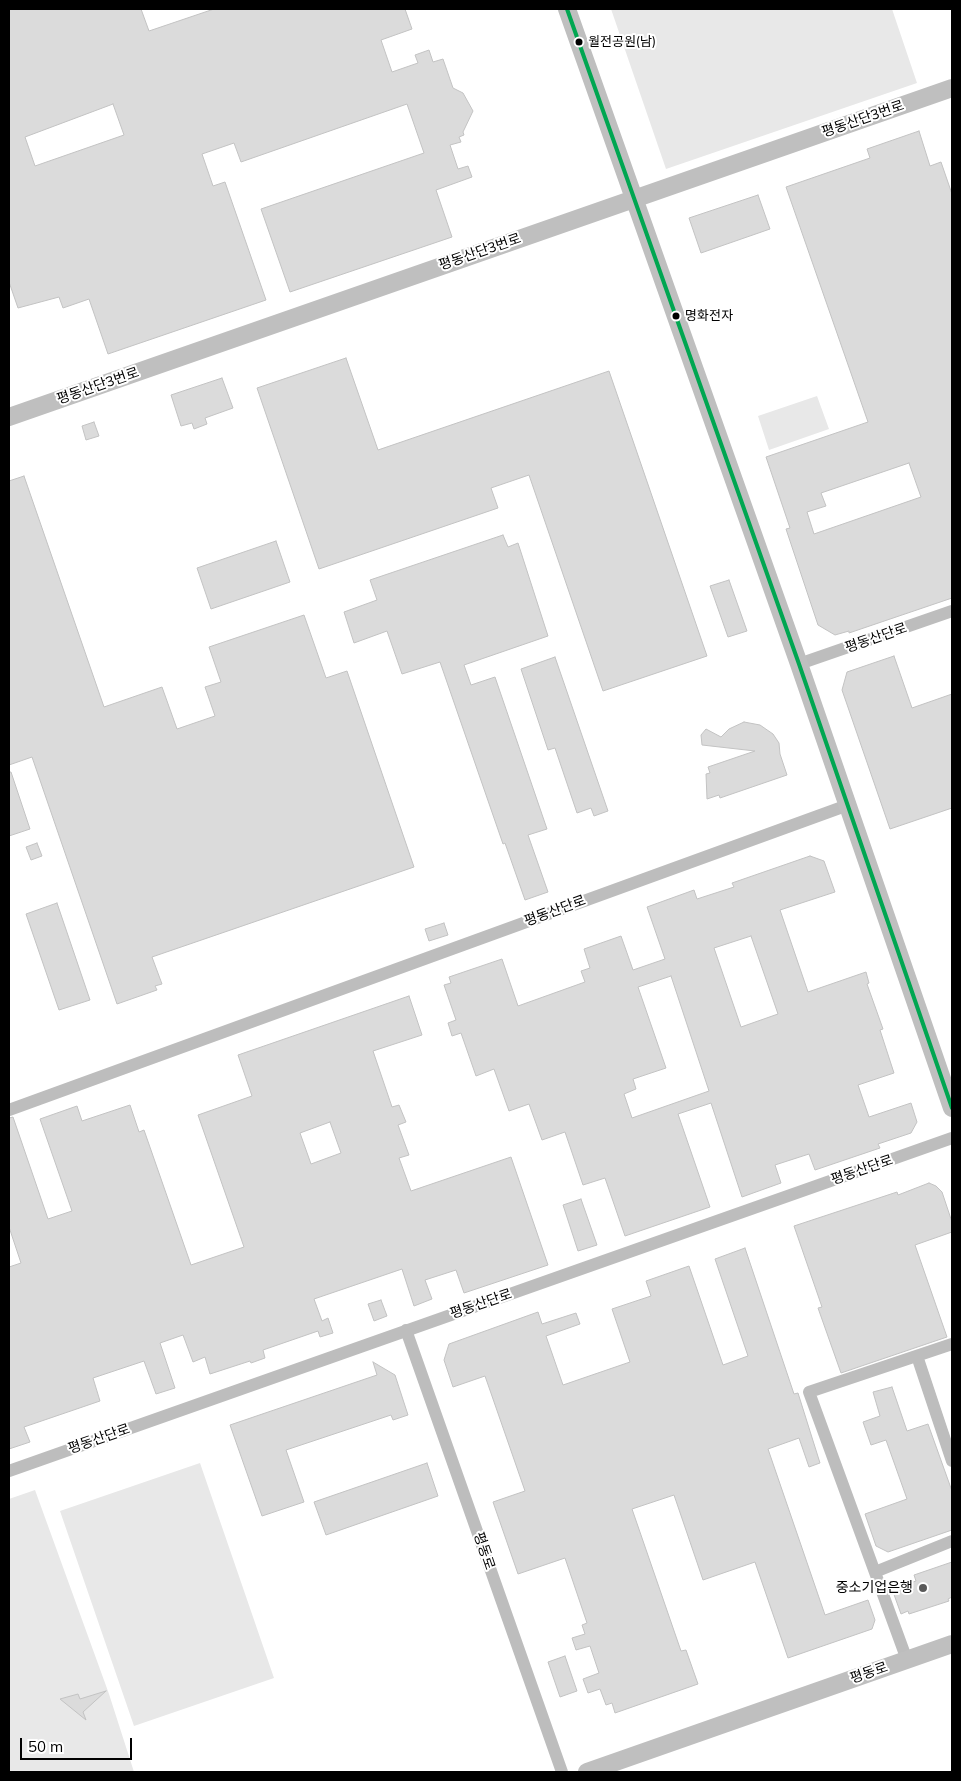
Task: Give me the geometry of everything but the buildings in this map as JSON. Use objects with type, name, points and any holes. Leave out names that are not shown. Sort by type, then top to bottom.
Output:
[{"type":"street","points":[[567,9],[632,198],[799,664],[952,1108]]},
{"type":"street","name":"평동산단3번로","points":[[9,417],[632,198],[952,88]]},
{"type":"street","name":"평동산단로","points":[[799,664],[952,611]]},
{"type":"street","name":"평동산단로","points":[[9,1110],[848,805]]},
{"type":"street","name":"평동산단로","points":[[9,1470],[952,1138]]},
{"type":"street","name":"평동로","points":[[406,1330],[562,1772]]},
{"type":"street","points":[[907,1660],[809,1392],[952,1344]]},
{"type":"street","points":[[917,1356],[952,1460]]},
{"type":"street","points":[[875,1572],[952,1541]]},
{"type":"street","name":"평동로","points":[[588,1772],[952,1644]]},
{"type":"shaded area","points":[[611,9],[892,9],[917,83],[666,169]]},
{"type":"shaded area","points":[[817,396],[829,429],[769,450],[758,416]]},
{"type":"shaded area","points":[[200,1463],[274,1678],[134,1726],[60,1511]]},
{"type":"shaded area","points":[[35,1490],[109,1694],[134,1772],[9,1772],[9,1499]]},
{"type":"transit line","points":[[567,9],[799,664],[952,1108]]},
{"type":"place","name":"월전공원(남)","points":[[579,42]]},
{"type":"place","name":"명화전자","points":[[676,316]]},
{"type":"place","name":"중소기업은행","points":[[923,1588]]}]
